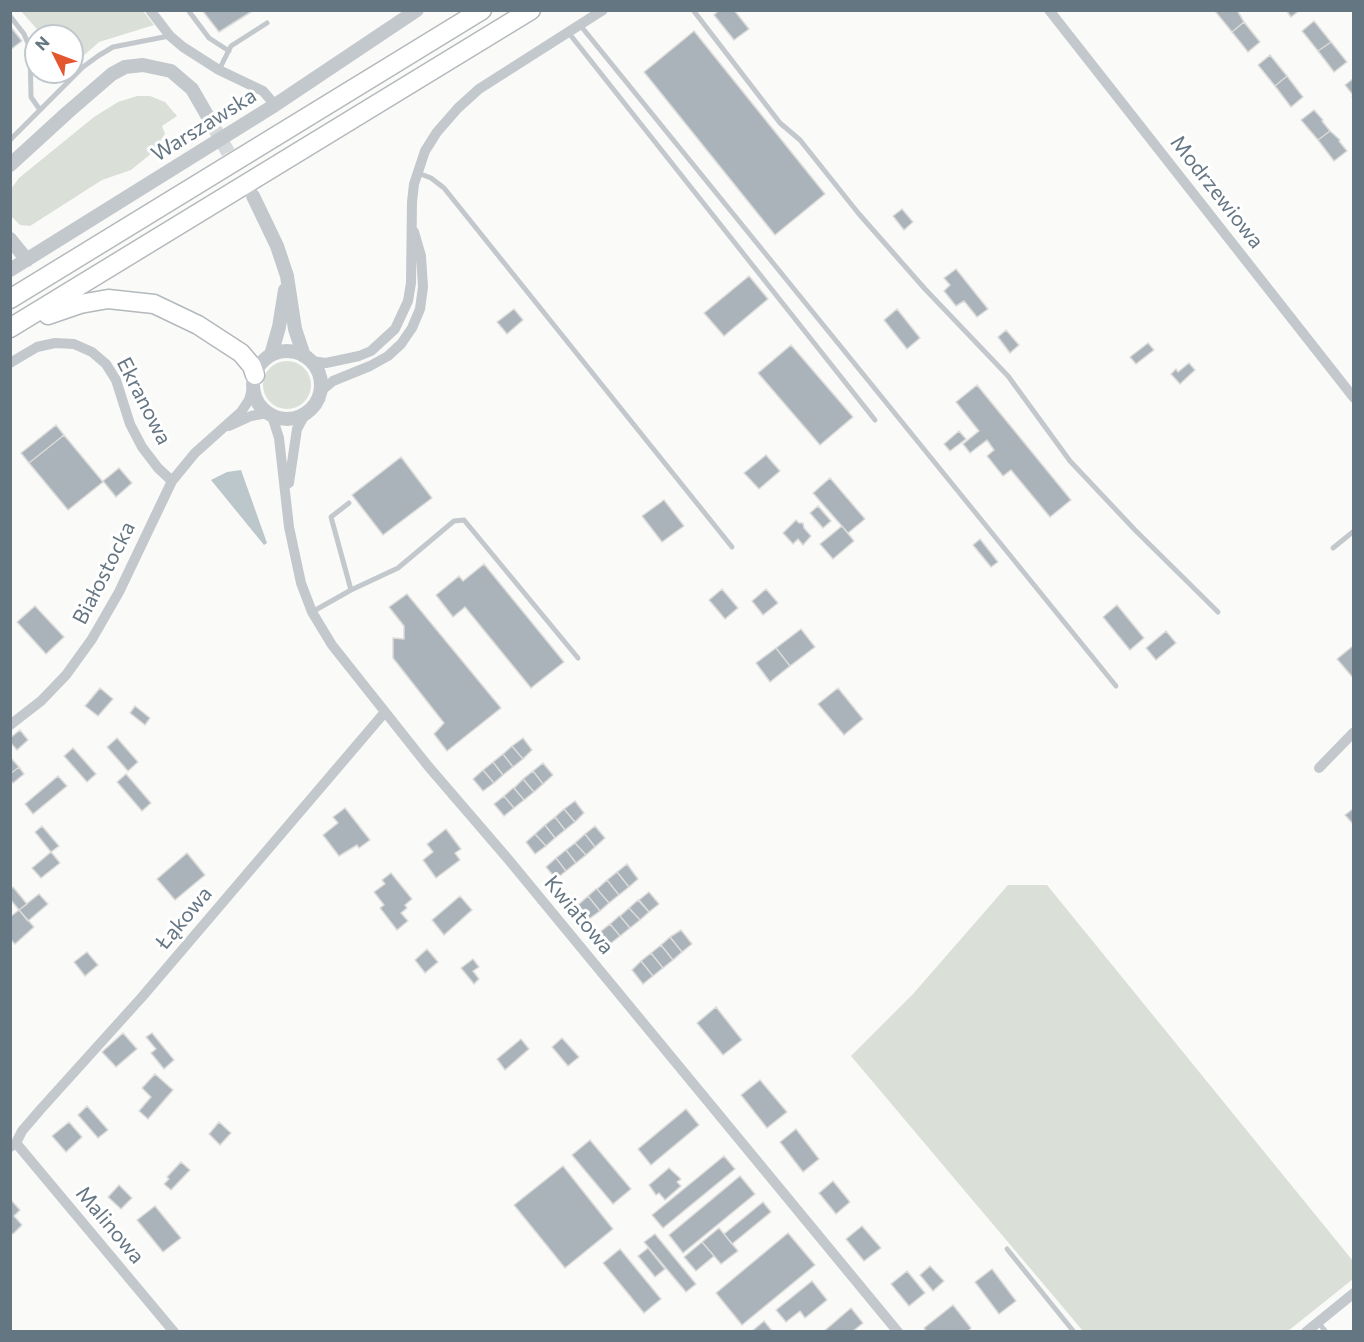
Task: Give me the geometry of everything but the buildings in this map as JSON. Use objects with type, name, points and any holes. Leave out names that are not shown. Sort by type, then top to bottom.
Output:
[{"type":"highway","points":[[10,299],[482,10]]},
{"type":"highway","points":[[10,329],[531,10]]},
{"type":"highway","points":[[10,329],[80,303],[108,299],[154,304],[198,325],[241,353],[252,366],[254,380]]},
{"type":"street","points":[[150,10],[170,36],[183,47],[219,70],[263,91],[275,105]]},
{"type":"street","name":"Warszawska","points":[[10,270],[275,105],[417,10]]},
{"type":"street","points":[[411,220],[421,256],[423,287],[420,309],[412,328],[401,344],[388,356],[370,366],[333,381],[321,392],[313,408],[306,414],[289,419],[270,414],[257,401],[254,380],[259,366],[271,355],[288,351],[326,363],[371,351],[395,329],[408,301],[411,283],[411,220],[417,172],[437,132],[478,89],[603,10]]},
{"type":"street","name":"Modrzewiowa","points":[[1049,10],[1353,398]]},
{"type":"street","points":[[10,165],[112,75],[125,68],[143,65],[171,70],[192,89],[211,122]]},
{"type":"street","points":[[252,196],[271,231],[287,276],[295,329],[308,358],[320,375],[321,392]]},
{"type":"street","points":[[10,239],[27,260]]},
{"type":"street","points":[[271,355],[279,327],[287,276]]},
{"type":"street","name":"Ekranowa","points":[[10,363],[37,347],[55,342],[74,344],[92,352],[106,364],[116,380],[130,424],[142,447],[158,468],[172,481]]},
{"type":"street","name":"Białostocka","points":[[10,725],[41,700],[66,675],[92,639],[118,592],[172,481],[195,453],[241,412],[249,400],[254,380]]},
{"type":"street","name":"Kwiatowa","points":[[287,495],[297,429],[303,418],[313,408]]},
{"type":"street","name":"Białostocka","points":[[221,429],[251,416],[270,414]]},
{"type":"street","name":"Kwiatowa","points":[[270,414],[279,438],[289,527],[301,583],[312,612],[332,645],[898,1332]]},
{"type":"street","name":"Łąkowa","points":[[13,1145],[22,1131],[142,997],[385,712]]},
{"type":"street","points":[[1318,768],[1353,732]]},
{"type":"street","name":"Malinowa","points":[[13,1145],[174,1332]]},
{"type":"street","points":[[1306,1332],[1353,1293]]},
{"type":"lane","points":[[188,10],[209,38],[229,51]]},
{"type":"lane","points":[[693,10],[780,123],[800,140],[859,214],[925,289],[1008,376],[1070,460],[1135,530],[1218,612]]},
{"type":"lane","points":[[10,16],[24,34],[30,48],[31,97],[40,110]]},
{"type":"lane","points":[[219,70],[231,46],[267,22]]},
{"type":"lane","points":[[580,25],[1116,686]]},
{"type":"lane","points":[[568,32],[875,420]]},
{"type":"lane","points":[[10,140],[83,67],[98,56],[113,47],[170,36]]},
{"type":"lane","points":[[417,172],[431,178],[444,188],[732,547]]},
{"type":"lane","points":[[349,503],[331,517],[351,590]]},
{"type":"lane","points":[[312,612],[351,590],[398,568],[454,521],[464,520],[578,658]]},
{"type":"lane","points":[[1333,548],[1353,531]]},
{"type":"lane","points":[[1007,1249],[1074,1332]]},
{"type":"lane","points":[[1318,1322],[1326,1332]]},
{"type":"shaded area","points":[[21,11],[143,11],[154,25],[99,42],[84,55],[84,24],[32,24]]},
{"type":"shaded area","points":[[137,96],[150,96],[165,102],[177,116],[162,126],[165,134],[152,153],[131,170],[102,180],[30,226],[20,225],[10,215],[11,189],[19,178],[94,117],[118,102]]},
{"type":"shaded area","points":[[282,361],[292,361],[307,371],[311,385],[307,399],[301,405],[292,409],[282,409],[267,399],[263,390],[263,380],[273,365]]},
{"type":"shaded area","points":[[241,470],[267,543],[264,545],[211,480],[227,472]]},
{"type":"shaded area","points":[[1008,885],[1047,885],[1353,1261],[1353,1279],[1288,1331],[1083,1331],[851,1056],[913,994]]},
{"type":"tunnel","points":[[211,122],[250,191]]}]
